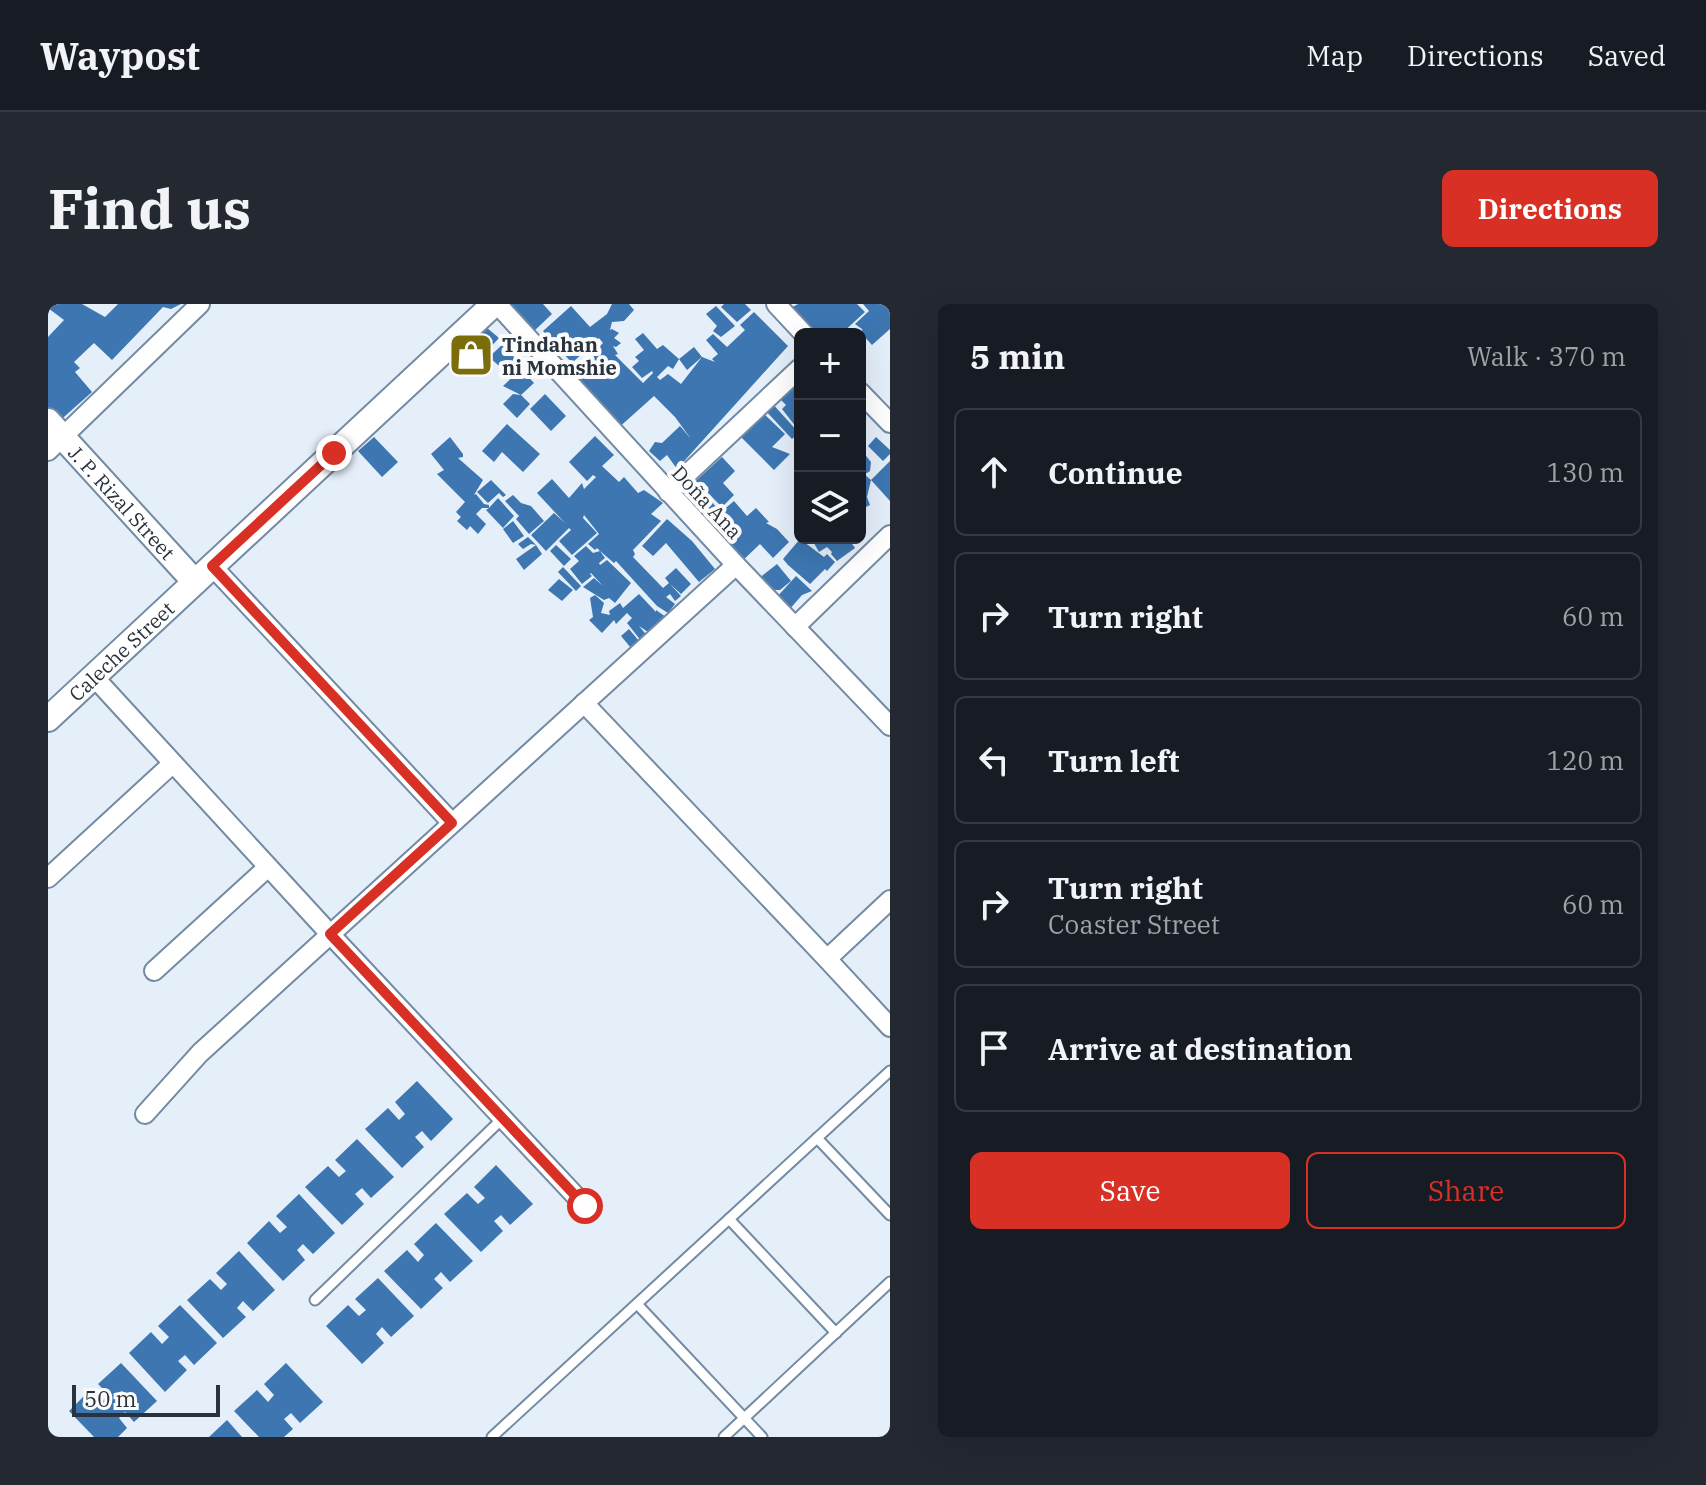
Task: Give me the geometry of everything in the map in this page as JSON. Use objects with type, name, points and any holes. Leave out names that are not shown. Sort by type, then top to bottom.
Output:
[{"type":"street","points":[[53,436],[200,304]]},
{"type":"street","name":"Doña Ana","points":[[495,304],[736,565],[890,726]]},
{"type":"street","name":"Caleche Street","points":[[48,719],[495,304]]},
{"type":"street","points":[[776,304],[798,328]]},
{"type":"street","points":[[668,492],[794,374]]},
{"type":"street","points":[[866,398],[890,423]]},
{"type":"street","name":"J. P. Rizal Street","points":[[53,436],[204,574]]},
{"type":"street","points":[[795,627],[890,535]]},
{"type":"street","points":[[145,1114],[200,1053],[736,565]]},
{"type":"street","points":[[204,574],[452,823]]},
{"type":"street","points":[[94,677],[585,1206]]},
{"type":"street","points":[[584,703],[890,1027]]},
{"type":"street","points":[[48,878],[172,764]]},
{"type":"street","points":[[154,971],[268,867]]},
{"type":"street","points":[[827,959],[890,900]]},
{"type":"lane","points":[[492,1437],[890,1071]]},
{"type":"lane","points":[[315,1300],[504,1118]]},
{"type":"lane","points":[[817,1138],[890,1215]]},
{"type":"lane","points":[[729,1219],[836,1333]]},
{"type":"lane","points":[[724,1437],[890,1282]]},
{"type":"lane","points":[[637,1304],[762,1437]]},
{"type":"building","points":[[48,304],[82,304],[105,317],[118,304],[181,304],[171,309],[163,307],[112,360],[94,343],[74,362],[80,368],[75,372],[92,392],[56,424],[48,416],[48,337],[64,320],[48,308]]},
{"type":"building","points":[[508,304],[543,304],[552,314],[532,333]]},
{"type":"building","points":[[612,304],[629,304],[634,310],[624,321],[612,322],[610,330],[619,333],[614,338],[621,343],[613,346],[618,354],[615,355],[643,383],[652,371],[642,378],[632,367],[639,361],[635,357],[644,350],[635,339],[643,333],[657,349],[663,345],[679,359],[673,369],[668,366],[657,377],[660,380],[668,374],[681,384],[702,357],[715,362],[712,359],[718,354],[706,340],[713,334],[727,347],[745,330],[740,325],[754,312],[788,346],[677,469],[667,455],[660,461],[649,451],[655,442],[662,443],[680,426],[691,439],[675,417],[654,396],[616,430],[571,375],[603,343],[599,338],[572,363],[543,331],[571,306],[590,327],[607,314]]},
{"type":"building","points":[[724,304],[745,304],[751,310],[737,322],[721,307]]},
{"type":"building","points":[[798,304],[857,304],[865,312],[848,328],[805,328],[789,309]]},
{"type":"building","points":[[863,304],[885,304],[890,310],[890,329],[872,345],[866,338],[866,328],[855,324],[869,311]]},
{"type":"building","points":[[716,306],[735,326],[721,337],[713,331],[717,326],[706,314]]},
{"type":"building","points":[[480,322],[499,338],[476,363],[458,347]]},
{"type":"building","points":[[502,345],[519,362],[507,373],[489,357]]},
{"type":"building","points":[[694,347],[702,357],[687,370],[679,359]]},
{"type":"building","points":[[521,369],[534,383],[521,395],[503,386]]},
{"type":"building","points":[[794,382],[794,424],[782,409],[786,405],[778,397]]},
{"type":"building","points":[[513,394],[521,395],[530,404],[517,418],[503,404]]},
{"type":"building","points":[[545,394],[566,416],[551,431],[530,409]]},
{"type":"building","points":[[770,401],[794,427],[794,437],[792,439],[763,408]]},
{"type":"building","points":[[761,411],[785,434],[772,447],[790,454],[774,470],[738,434]]},
{"type":"building","points":[[507,424],[540,454],[523,472],[502,452],[494,462],[482,451]]},
{"type":"building","points":[[595,436],[614,455],[602,466],[619,482],[624,477],[638,493],[644,490],[663,503],[651,514],[661,521],[633,550],[633,557],[663,588],[669,583],[665,578],[676,568],[691,584],[681,594],[670,584],[681,596],[675,601],[670,594],[666,597],[675,604],[668,613],[657,606],[616,561],[614,563],[588,544],[599,534],[584,515],[583,518],[597,533],[572,555],[559,541],[571,530],[569,528],[546,551],[531,535],[554,513],[565,523],[537,493],[552,479],[569,498],[582,483],[584,489],[596,477],[593,475],[587,481],[569,462]]},
{"type":"building","points":[[374,437],[398,462],[382,477],[358,451]]},
{"type":"building","points":[[450,437],[463,454],[458,458],[483,480],[474,495],[489,508],[482,508],[476,514],[486,524],[478,534],[470,526],[467,530],[457,521],[461,517],[456,512],[465,502],[437,474],[444,470],[431,454]]},
{"type":"building","points":[[876,437],[890,450],[883,461],[868,446]]},
{"type":"building","points":[[866,456],[871,462],[866,473]]},
{"type":"building","points":[[722,457],[735,471],[723,483],[734,495],[722,507],[707,492],[708,498],[721,512],[734,501],[747,516],[756,508],[769,522],[766,523],[789,542],[773,558],[760,544],[740,563],[709,528],[720,519],[731,532],[733,530],[722,518],[715,516],[704,527],[691,513],[696,508],[676,499]]},
{"type":"building","points":[[890,461],[890,501],[871,480]]},
{"type":"building","points":[[866,476],[871,480],[867,497],[870,505],[866,507]]},
{"type":"building","points":[[491,480],[506,495],[503,497],[499,493],[488,503],[477,492]]},
{"type":"building","points":[[513,495],[521,503],[531,506],[544,521],[529,534],[516,519],[519,516],[505,501]]},
{"type":"building","points":[[498,498],[514,516],[503,528],[486,510]]},
{"type":"building","points":[[667,519],[692,541],[715,569],[699,582],[666,543],[653,556],[642,546]]},
{"type":"building","points":[[513,521],[524,536],[513,543],[503,529]]},
{"type":"building","points":[[528,537],[536,545],[531,544],[523,549],[518,544]]},
{"type":"building","points":[[796,544],[807,544],[824,557],[827,554],[835,562],[810,584],[783,559]]},
{"type":"building","points":[[814,544],[852,544],[855,548],[837,561],[827,547],[819,552]]},
{"type":"building","points":[[536,545],[542,554],[524,570],[516,559]]},
{"type":"building","points":[[556,545],[571,559],[564,566],[550,551]]},
{"type":"building","points":[[586,546],[593,553],[600,551],[605,558],[600,565],[607,560],[631,583],[615,603],[583,587],[594,578],[603,586],[591,573],[592,576],[582,584],[570,569],[579,561],[574,556]]},
{"type":"building","points":[[777,564],[791,581],[780,590],[770,592],[758,579]]},
{"type":"building","points":[[563,567],[581,586],[576,591],[558,572]]},
{"type":"building","points":[[796,576],[812,591],[802,595],[789,610],[776,598]]},
{"type":"building","points":[[559,579],[573,590],[562,601],[548,590]]},
{"type":"building","points":[[639,594],[656,612],[666,617],[648,632],[639,626],[649,638],[642,642],[627,623],[632,618],[627,613],[616,624],[614,620],[602,633],[589,620],[593,617],[590,598],[595,595],[604,603],[601,613],[610,615],[609,611],[620,603],[623,608]]},
{"type":"building","points":[[629,629],[639,641],[631,648],[621,636]]},
{"type":"building","points":[[417,1081],[453,1119],[431,1141],[422,1131],[415,1137],[424,1147],[402,1168],[365,1129],[388,1108],[399,1120],[405,1114],[395,1102]]},
{"type":"building","points":[[357,1139],[394,1177],[371,1198],[362,1188],[355,1194],[364,1204],[342,1225],[305,1187],[328,1166],[339,1177],[346,1171],[335,1160]]},
{"type":"building","points":[[496,1165],[533,1204],[510,1225],[501,1215],[494,1221],[503,1231],[481,1252],[444,1214],[467,1193],[478,1204],[485,1198],[474,1187]]},
{"type":"building","points":[[299,1194],[335,1233],[313,1254],[303,1244],[297,1250],[305,1260],[283,1281],[247,1243],[269,1221],[280,1233],[287,1227],[276,1216]]},
{"type":"building","points":[[436,1223],[473,1261],[450,1282],[441,1272],[434,1279],[443,1288],[421,1309],[384,1271],[407,1250],[418,1262],[424,1255],[414,1244]]},
{"type":"building","points":[[239,1251],[275,1290],[253,1311],[243,1301],[237,1308],[246,1317],[223,1338],[187,1300],[210,1279],[221,1290],[227,1284],[216,1273]]},
{"type":"building","points":[[378,1278],[414,1316],[391,1337],[382,1327],[376,1334],[384,1343],[362,1364],[326,1326],[348,1305],[359,1316],[366,1310],[355,1299]]},
{"type":"building","points":[[180,1305],[217,1343],[194,1365],[185,1355],[178,1361],[187,1370],[165,1392],[129,1353],[151,1332],[162,1344],[169,1337],[158,1326]]},
{"type":"building","points":[[121,1363],[157,1401],[134,1422],[125,1412],[119,1418],[127,1428],[118,1437],[94,1437],[69,1411],[91,1389],[102,1401],[109,1395],[98,1384]]},
{"type":"building","points":[[286,1363],[323,1402],[300,1423],[291,1413],[284,1419],[293,1429],[284,1437],[259,1437],[234,1411],[257,1390],[268,1402],[274,1395],[264,1384]]},
{"type":"building","points":[[227,1420],[242,1437],[209,1437]]},
{"type":"place","name":"Tindahan ni Momshie","points":[[471,355]]},
{"type":"route","points":[[334,453],[212,566],[452,823],[330,934],[585,1206]]}]
